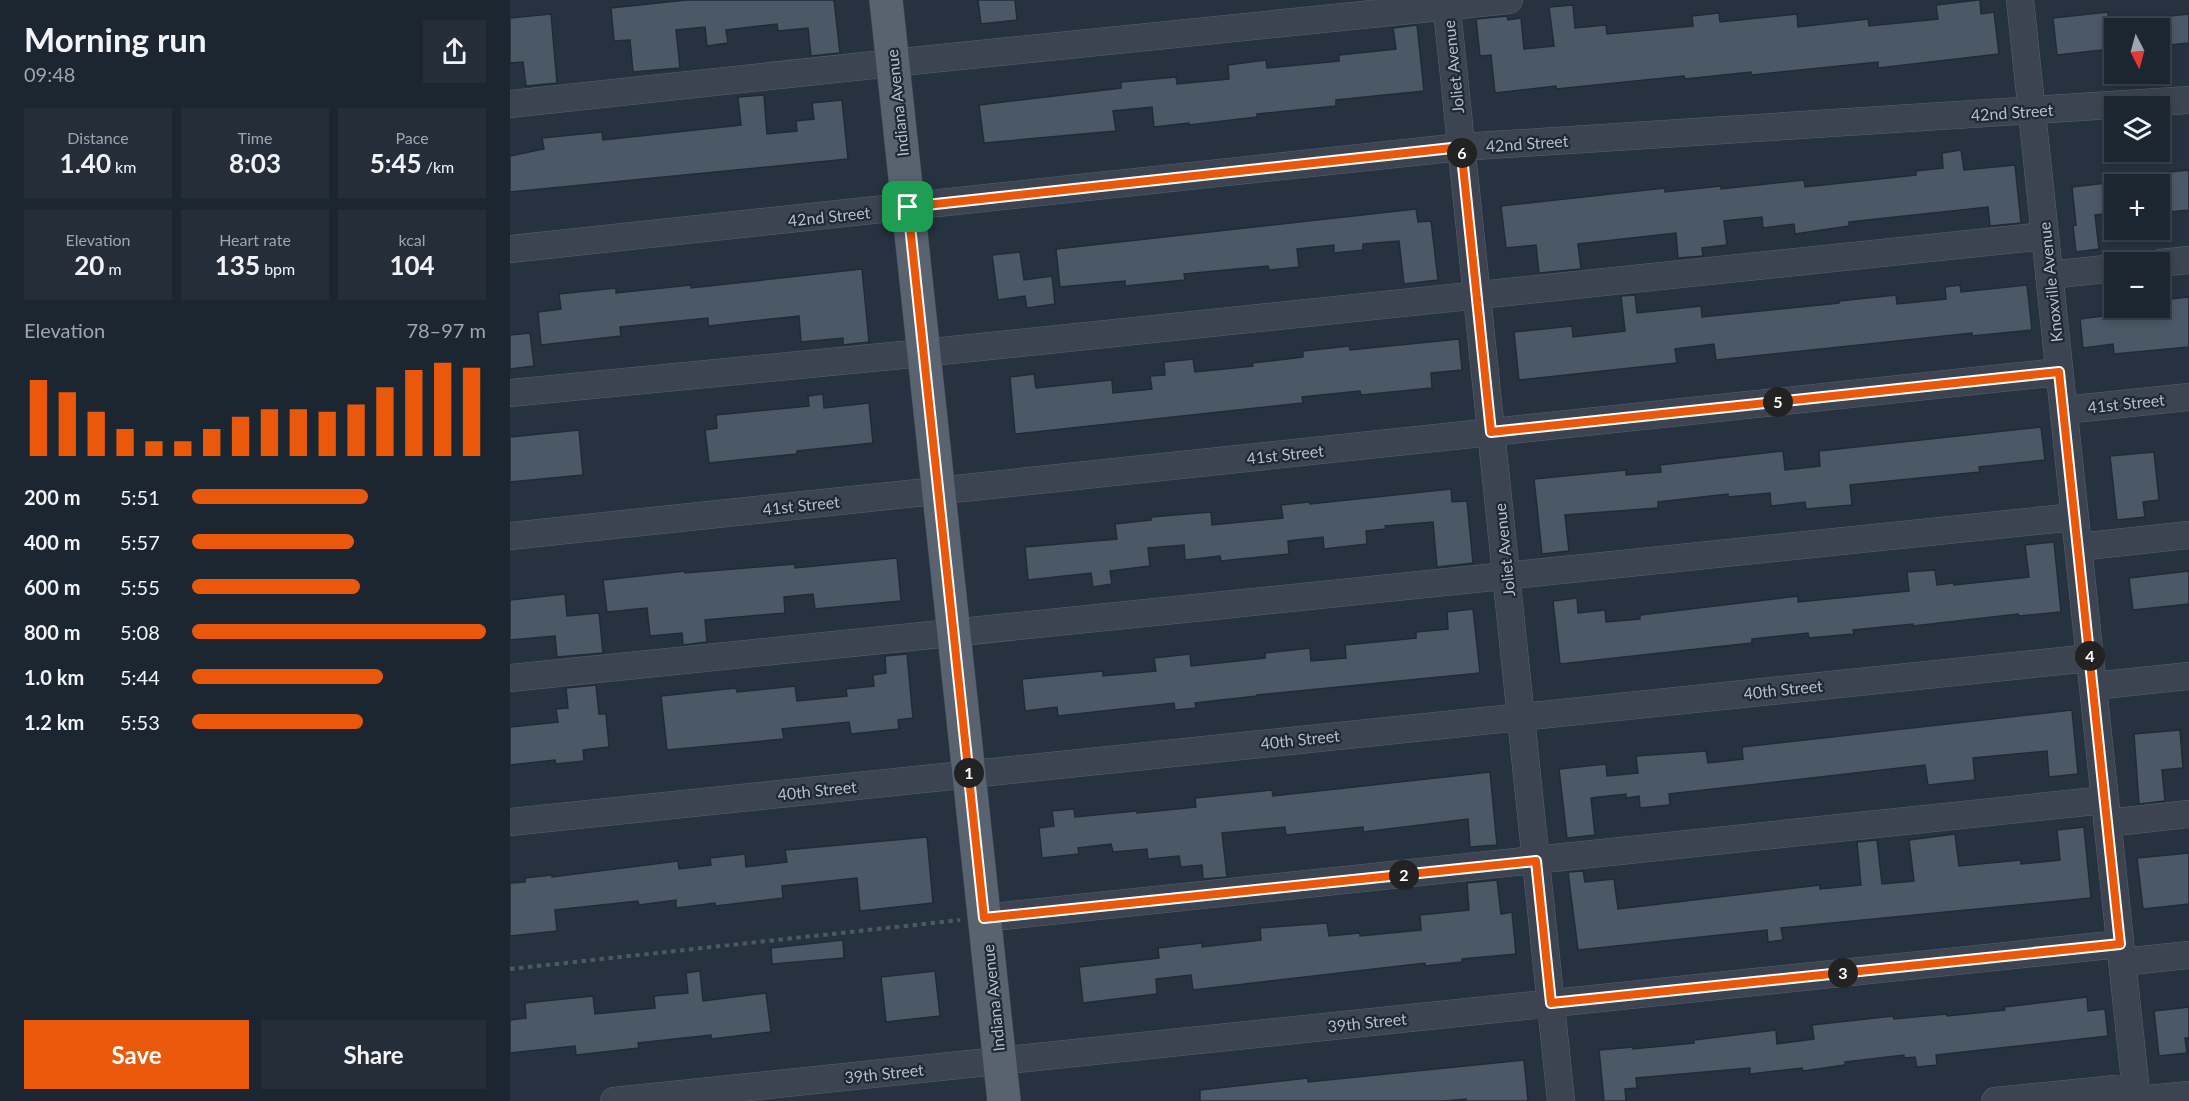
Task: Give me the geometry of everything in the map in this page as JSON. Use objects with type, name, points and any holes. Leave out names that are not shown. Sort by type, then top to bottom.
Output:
[{"type":"main road","name":"Indiana Avenue","points":[[886,0],[1004,1101]]},
{"type":"street","points":[[510,104],[1446,3],[1509,0]]},
{"type":"street","name":"Knoxville Avenue","points":[[2020,0],[2136,1096]]},
{"type":"street","name":"Joliet Avenue","points":[[1446,3],[1561,1101]]},
{"type":"street","name":"42nd Street","points":[[510,249],[1461,147],[2189,100]]},
{"type":"street","points":[[510,393],[923,353],[2045,236]]},
{"type":"street","points":[[2170,262],[2189,260]]},
{"type":"street","points":[[2049,275],[2104,269]]},
{"type":"street","name":"41st Street","points":[[510,536],[2059,372]]},
{"type":"street","name":"41st Street","points":[[2064,410],[2189,397]]},
{"type":"street","points":[[510,678],[954,634],[1506,574],[2075,518]]},
{"type":"street","points":[[2078,547],[2189,535]]},
{"type":"street","name":"40th Street","points":[[510,822],[2090,658]]},
{"type":"street","points":[[2093,686],[2189,676]]},
{"type":"street","points":[[984,918],[1536,861],[2106,811],[2189,814]]},
{"type":"street","name":"39th Street","points":[[614,1101],[1551,1003],[2121,953],[2189,955]]},
{"type":"street","points":[[1995,1101],[2189,1095]]},
{"type":"path","points":[[510,969],[984,918]]},
{"type":"building","points":[[686,0],[834,0],[840,53],[811,56],[808,28],[778,31],[777,24],[726,30],[728,43],[707,46],[705,27],[676,30],[680,68],[633,72],[630,40],[614,41],[611,8]]},
{"type":"building","points":[[978,0],[1015,0],[1017,20],[981,24]]},
{"type":"building","points":[[1980,0],[1981,14],[1994,12],[1999,54],[1878,68],[1878,62],[1752,75],[1751,72],[1685,79],[1684,76],[1495,93],[1491,55],[1480,56],[1476,19],[1507,16],[1508,20],[1521,18],[1524,49],[1554,46],[1549,7],[1573,5],[1575,28],[1606,25],[1607,34],[1693,26],[1692,16],[1719,13],[1720,22],[1797,14],[1798,27],[1868,19],[1869,26],[1938,19],[1936,5]]},
{"type":"building","points":[[2108,12],[2108,18],[2104,18],[2104,50],[2057,55],[2053,18]]},
{"type":"building","points":[[551,14],[557,83],[526,86],[523,62],[510,63],[510,18]]},
{"type":"building","points":[[2189,14],[2189,43],[2170,45],[2170,18],[2160,17]]},
{"type":"building","points":[[1417,25],[1424,91],[1336,100],[1336,106],[1257,114],[1257,117],[1189,125],[1189,123],[1154,127],[1152,107],[1113,111],[1116,131],[984,143],[979,105],[1121,88],[1121,82],[1176,77],[1177,84],[1229,79],[1228,65],[1266,60],[1267,68],[1339,61],[1339,55],[1396,49],[1393,28]]},
{"type":"building","points":[[764,95],[767,134],[797,131],[796,121],[814,119],[812,103],[842,100],[848,159],[510,192],[510,156],[544,149],[542,138],[602,132],[603,140],[741,125],[738,97]]},
{"type":"building","points":[[1961,150],[1964,170],[2015,165],[2021,223],[1990,226],[1988,207],[1849,222],[1849,226],[1795,234],[1794,224],[1763,228],[1762,217],[1724,221],[1727,245],[1702,248],[1703,256],[1678,258],[1676,233],[1578,244],[1581,269],[1539,273],[1536,245],[1506,248],[1501,206],[1665,188],[1665,192],[1721,186],[1721,189],[1804,180],[1805,187],[1916,175],[1916,171],[1943,168],[1942,153]]},
{"type":"building","points":[[2189,170],[2189,210],[2170,212],[2170,174],[2160,173]]},
{"type":"building","points":[[2104,183],[2104,214],[2095,215],[2099,249],[2076,252],[2072,187]]},
{"type":"building","points":[[1416,209],[1418,222],[1431,221],[1438,280],[1404,284],[1399,241],[1363,244],[1363,250],[1334,253],[1334,245],[1297,249],[1299,267],[1269,270],[1268,266],[1184,274],[1185,280],[1125,286],[1125,281],[1060,287],[1056,249]]},
{"type":"building","points":[[1020,252],[1024,280],[1052,276],[1055,304],[1027,308],[1025,296],[998,300],[992,255]]},
{"type":"building","points":[[862,269],[869,342],[843,345],[843,338],[801,342],[799,316],[708,326],[708,318],[620,327],[621,336],[541,345],[538,312],[561,309],[559,294],[616,288],[616,293],[691,285],[691,288]]},
{"type":"building","points":[[1960,285],[1961,292],[2027,285],[2032,330],[1972,336],[1972,333],[1716,360],[1714,344],[1675,349],[1677,363],[1519,380],[1514,332],[1572,326],[1573,337],[1625,331],[1621,296],[1635,295],[1637,313],[1701,306],[1702,317],[1896,295],[1897,304],[1946,299],[1945,287]]},
{"type":"building","points":[[2189,297],[2189,347],[2114,354],[2113,344],[2083,348],[2080,319],[2104,316],[2104,318],[2170,318],[2170,299]]},
{"type":"building","points":[[530,333],[534,366],[510,369],[510,335]]},
{"type":"building","points":[[1459,339],[1462,370],[1431,373],[1432,388],[1361,395],[1360,391],[1302,397],[1303,403],[1015,434],[1010,377],[1034,374],[1036,388],[1112,380],[1113,393],[1152,389],[1150,376],[1165,375],[1164,362],[1193,359],[1195,372],[1253,366],[1252,363],[1303,357],[1303,351],[1349,346],[1350,350]]},
{"type":"building","points":[[823,394],[824,408],[869,403],[873,443],[709,463],[705,430],[717,428],[716,415],[809,406],[808,396]]},
{"type":"building","points":[[2041,427],[2045,460],[1979,467],[1980,472],[1850,485],[1852,505],[1806,509],[1805,502],[1771,506],[1770,493],[1728,497],[1728,494],[1658,502],[1658,508],[1565,515],[1569,551],[1542,554],[1534,479],[1626,470],[1626,475],[1661,472],[1660,465],[1783,451],[1785,470],[1820,466],[1819,451]]},
{"type":"building","points":[[579,430],[583,475],[510,482],[510,437]]},
{"type":"building","points":[[2154,452],[2159,500],[2143,502],[2145,517],[2117,520],[2110,456]]},
{"type":"building","points":[[1451,489],[1452,502],[1467,501],[1473,563],[1437,567],[1433,522],[1385,526],[1386,529],[1366,531],[1367,544],[1324,549],[1323,537],[1288,541],[1289,554],[1221,561],[1220,556],[1185,560],[1184,545],[1148,548],[1150,566],[1110,571],[1112,584],[1093,587],[1091,573],[1028,580],[1025,547],[1117,539],[1115,524],[1151,520],[1151,517],[1211,512],[1212,525],[1283,518],[1281,505]]},
{"type":"building","points":[[2054,542],[2061,612],[1853,630],[1854,634],[1809,638],[1808,633],[1752,639],[1752,643],[1560,664],[1553,601],[1577,598],[1578,613],[1605,610],[1606,622],[1640,619],[1640,615],[1798,596],[1798,602],[1909,591],[1907,572],[1935,570],[1937,585],[2029,577],[2025,545]]},
{"type":"building","points":[[897,558],[901,601],[815,609],[813,594],[784,597],[785,613],[705,620],[707,642],[683,645],[682,633],[650,636],[647,608],[607,612],[603,580],[685,571],[685,573],[795,564],[795,568]]},
{"type":"building","points":[[2189,571],[2189,604],[2133,610],[2129,578]]},
{"type":"building","points":[[565,594],[567,616],[599,613],[603,653],[557,657],[555,636],[510,640],[510,600]]},
{"type":"building","points":[[1473,609],[1480,673],[1257,695],[1195,703],[1196,708],[1175,710],[1174,703],[1058,716],[1057,707],[1025,711],[1022,679],[1103,671],[1103,676],[1156,671],[1154,658],[1190,654],[1191,666],[1265,658],[1265,653],[1310,648],[1311,661],[1346,658],[1345,645],[1416,638],[1416,632],[1448,629],[1447,612]]},
{"type":"building","points":[[907,654],[913,718],[898,720],[899,729],[851,734],[849,722],[782,729],[784,739],[667,750],[661,696],[736,688],[737,692],[795,686],[797,701],[847,696],[846,689],[874,686],[873,675],[886,673],[885,656]]},
{"type":"building","points":[[596,685],[599,714],[606,714],[609,747],[583,750],[584,761],[556,764],[555,760],[510,765],[510,727],[558,722],[556,709],[568,708],[566,688]]},
{"type":"building","points":[[2072,710],[2078,774],[2049,777],[2047,751],[1973,758],[1975,780],[1928,785],[1925,765],[1669,794],[1670,805],[1640,808],[1639,796],[1626,798],[1626,794],[1591,798],[1595,835],[1567,838],[1559,769],[1606,764],[1607,776],[1638,773],[1636,756],[1706,751],[1708,763],[1743,759],[1742,747]]},
{"type":"building","points":[[2180,730],[2183,768],[2162,770],[2165,801],[2139,804],[2134,734]]},
{"type":"building","points":[[1490,772],[1497,845],[1470,847],[1468,819],[1363,832],[1363,827],[1286,835],[1285,827],[1222,833],[1227,877],[1203,879],[1202,865],[1181,867],[1179,856],[1148,859],[1147,849],[1113,852],[1111,844],[1078,848],[1079,854],[1042,858],[1039,828],[1054,826],[1052,811],[1074,809],[1075,817],[1136,811],[1137,813],[1196,807],[1195,798],[1272,790],[1273,796]]},
{"type":"building","points":[[2084,827],[2091,898],[1781,928],[1783,940],[1768,942],[1767,930],[1578,950],[1568,872],[1583,871],[1585,882],[1614,879],[1618,909],[1820,885],[1820,889],[1861,885],[1857,842],[1877,840],[1882,884],[1914,881],[1909,840],[1955,834],[1959,866],[2021,860],[2021,864],[2060,860],[2057,830]]},
{"type":"building","points":[[927,837],[933,903],[860,911],[857,878],[782,886],[783,898],[715,906],[715,903],[676,908],[676,900],[639,905],[638,901],[555,910],[557,931],[510,936],[510,883],[525,882],[525,878],[552,875],[552,877],[678,861],[679,869],[711,865],[710,858],[745,854],[746,867],[787,862],[785,850]]},
{"type":"building","points":[[2189,853],[2189,904],[2143,909],[2137,858]]},
{"type":"building","points":[[1497,880],[1501,914],[1512,912],[1516,954],[1462,959],[1462,962],[1425,966],[1425,963],[1193,990],[1191,975],[1156,979],[1157,994],[1083,1003],[1079,967],[1159,958],[1158,948],[1202,943],[1202,947],[1261,940],[1260,928],[1327,923],[1329,936],[1360,933],[1360,936],[1421,930],[1420,915],[1469,910],[1467,883]]},
{"type":"building","points":[[843,940],[844,958],[772,964],[771,948]]},
{"type":"building","points":[[700,971],[703,1001],[766,993],[771,1032],[711,1039],[711,1035],[638,1043],[639,1048],[576,1055],[575,1046],[510,1053],[510,1020],[526,1018],[525,1003],[593,996],[595,1014],[655,1008],[654,996],[688,993],[686,973]]},
{"type":"building","points":[[935,971],[940,1016],[886,1022],[881,977]]},
{"type":"building","points":[[2087,997],[2088,1011],[2105,1009],[2108,1036],[1936,1055],[1937,1065],[1917,1067],[1915,1057],[1904,1058],[1904,1055],[1845,1062],[1845,1065],[1803,1071],[1802,1068],[1750,1074],[1750,1068],[1636,1078],[1637,1088],[1625,1089],[1626,1101],[1604,1101],[1599,1050],[1694,1043],[1694,1040],[1776,1030],[1777,1044],[1814,1039],[1812,1025],[1893,1016],[1894,1019],[1946,1014],[1947,1016],[2005,1010],[2004,1007]]},
{"type":"building","points":[[2189,1007],[2189,1038],[2185,1038],[2187,1053],[2159,1056],[2154,1011]]},
{"type":"building","points":[[1524,1060],[1528,1101],[1466,1101],[1466,1099],[1444,1101],[1200,1101],[1200,1090],[1308,1078],[1308,1082]]},
{"type":"route","points":[[1461,147],[1491,432],[2059,372],[2120,944],[1551,1003],[1536,861],[984,918],[908,207],[1461,147]]}]
